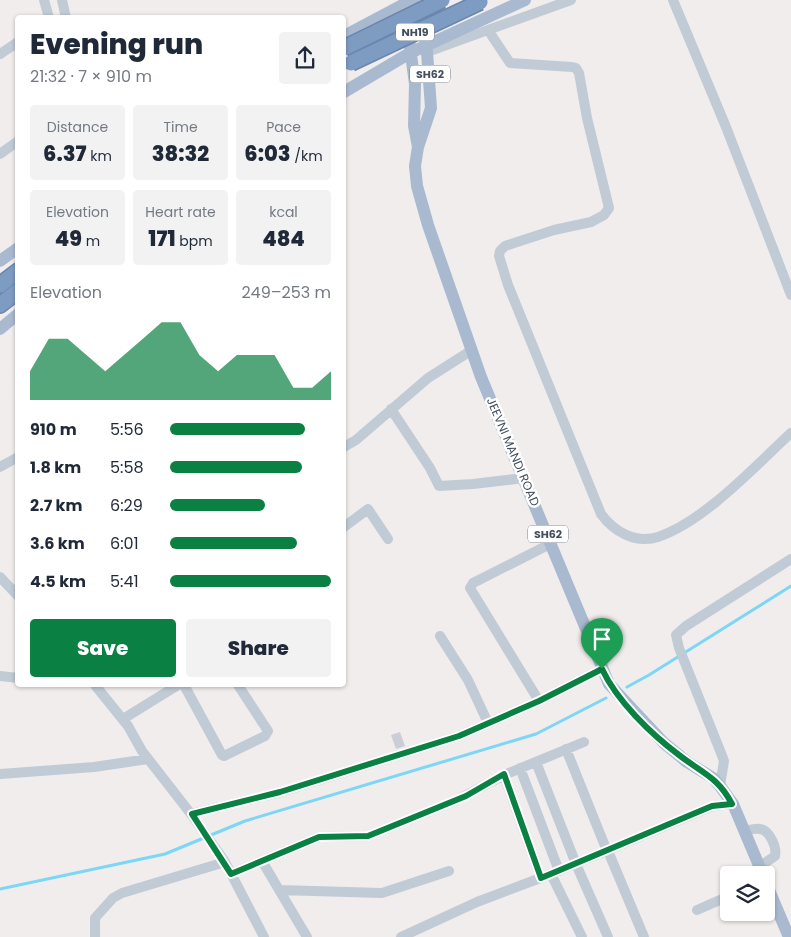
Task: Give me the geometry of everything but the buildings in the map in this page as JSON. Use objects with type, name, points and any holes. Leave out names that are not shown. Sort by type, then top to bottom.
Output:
[{"type":"highway","name":"NH19","points":[[346,47],[442,0]]},
{"type":"highway","name":"NH19","points":[[347,65],[482,1]]},
{"type":"highway","points":[[0,273],[15,267]]},
{"type":"highway","points":[[0,285],[15,273]]},
{"type":"highway","points":[[0,305],[15,293]]},
{"type":"main road","name":"JEEVNI MANDI ROAD","points":[[418,0],[426,49],[431,108],[418,147],[415,166],[417,186],[428,225],[481,377],[609,684],[664,743],[687,762],[713,778],[720,786],[732,804],[759,866]]},
{"type":"main road","points":[[464,0],[474,24]]},
{"type":"main road","points":[[346,91],[410,53],[426,49],[525,0]]},
{"type":"main road","name":"JEEVNI MANDI ROAD","points":[[406,1],[410,53],[415,84],[414,126],[418,147]]},
{"type":"main road","points":[[346,35],[406,1]]},
{"type":"main road","points":[[358,28],[377,72]]},
{"type":"main road","points":[[0,262],[15,250]]},
{"type":"main road","points":[[0,329],[15,316]]},
{"type":"main road","points":[[775,904],[789,937]]},
{"type":"street","points":[[44,0],[48,15]]},
{"type":"street","points":[[62,0],[62,15]]},
{"type":"street","points":[[426,49],[488,30],[571,0]]},
{"type":"street","points":[[673,0],[726,127],[791,295]]},
{"type":"street","points":[[488,30],[510,63],[572,67],[576,68],[579,73],[587,118],[609,208],[604,215],[591,222],[554,230],[505,246],[500,250],[500,256],[508,285],[556,406],[601,514],[606,521],[628,537],[657,537],[679,527],[717,500],[791,433]]},
{"type":"street","points":[[0,54],[15,44]]},
{"type":"street","points":[[0,154],[15,143]]},
{"type":"street","points":[[346,446],[356,440],[428,378],[472,350]]},
{"type":"street","points":[[392,409],[430,468],[438,486],[466,485],[524,478]]},
{"type":"street","points":[[0,467],[15,459]]},
{"type":"street","points":[[346,526],[368,509],[388,539]]},
{"type":"street","points":[[539,701],[470,586],[552,544]]},
{"type":"street","points":[[720,786],[724,761],[683,659],[676,635],[680,630],[791,559]]},
{"type":"street","points":[[2,583],[15,594]]},
{"type":"street","points":[[440,636],[468,680],[488,723]]},
{"type":"street","points":[[192,814],[280,792],[459,736],[539,701],[602,669]]},
{"type":"street","points":[[0,676],[15,678]]},
{"type":"street","points":[[97,687],[122,719],[148,759],[192,814],[225,862],[264,937]]},
{"type":"street","points":[[122,719],[175,687]]},
{"type":"street","points":[[185,687],[224,756],[265,736],[268,731],[239,687]]},
{"type":"street","points":[[231,874],[324,836],[368,836],[466,796],[504,774],[584,742]]},
{"type":"street","points":[[566,749],[644,937]]},
{"type":"street","points":[[0,774],[94,767],[148,759]]},
{"type":"street","points":[[536,762],[576,864],[608,937]]},
{"type":"street","points":[[520,768],[555,872],[582,937]]},
{"type":"street","points":[[504,774],[541,878]]},
{"type":"street","points":[[401,937],[477,902],[608,851],[712,806],[732,804]]},
{"type":"street","points":[[744,831],[757,829],[765,830],[768,834],[775,850],[775,856],[766,866]]},
{"type":"street","points":[[262,861],[307,937]]},
{"type":"street","points":[[95,937],[95,918],[113,898],[122,893],[225,862]]},
{"type":"street","points":[[279,890],[382,893],[449,870]]},
{"type":"street","points":[[697,910],[720,900]]},
{"type":"waterway","points":[[627,687],[791,586]]},
{"type":"waterway","points":[[0,889],[165,854],[245,821],[536,734],[606,698]]},
{"type":"route","points":[[602,669],[609,684],[652,731],[687,762],[713,778],[727,794],[732,804],[712,806],[541,878],[504,774],[466,796],[368,836],[319,837],[231,874],[225,862],[192,814],[280,792],[459,736],[539,701],[602,669]]}]
